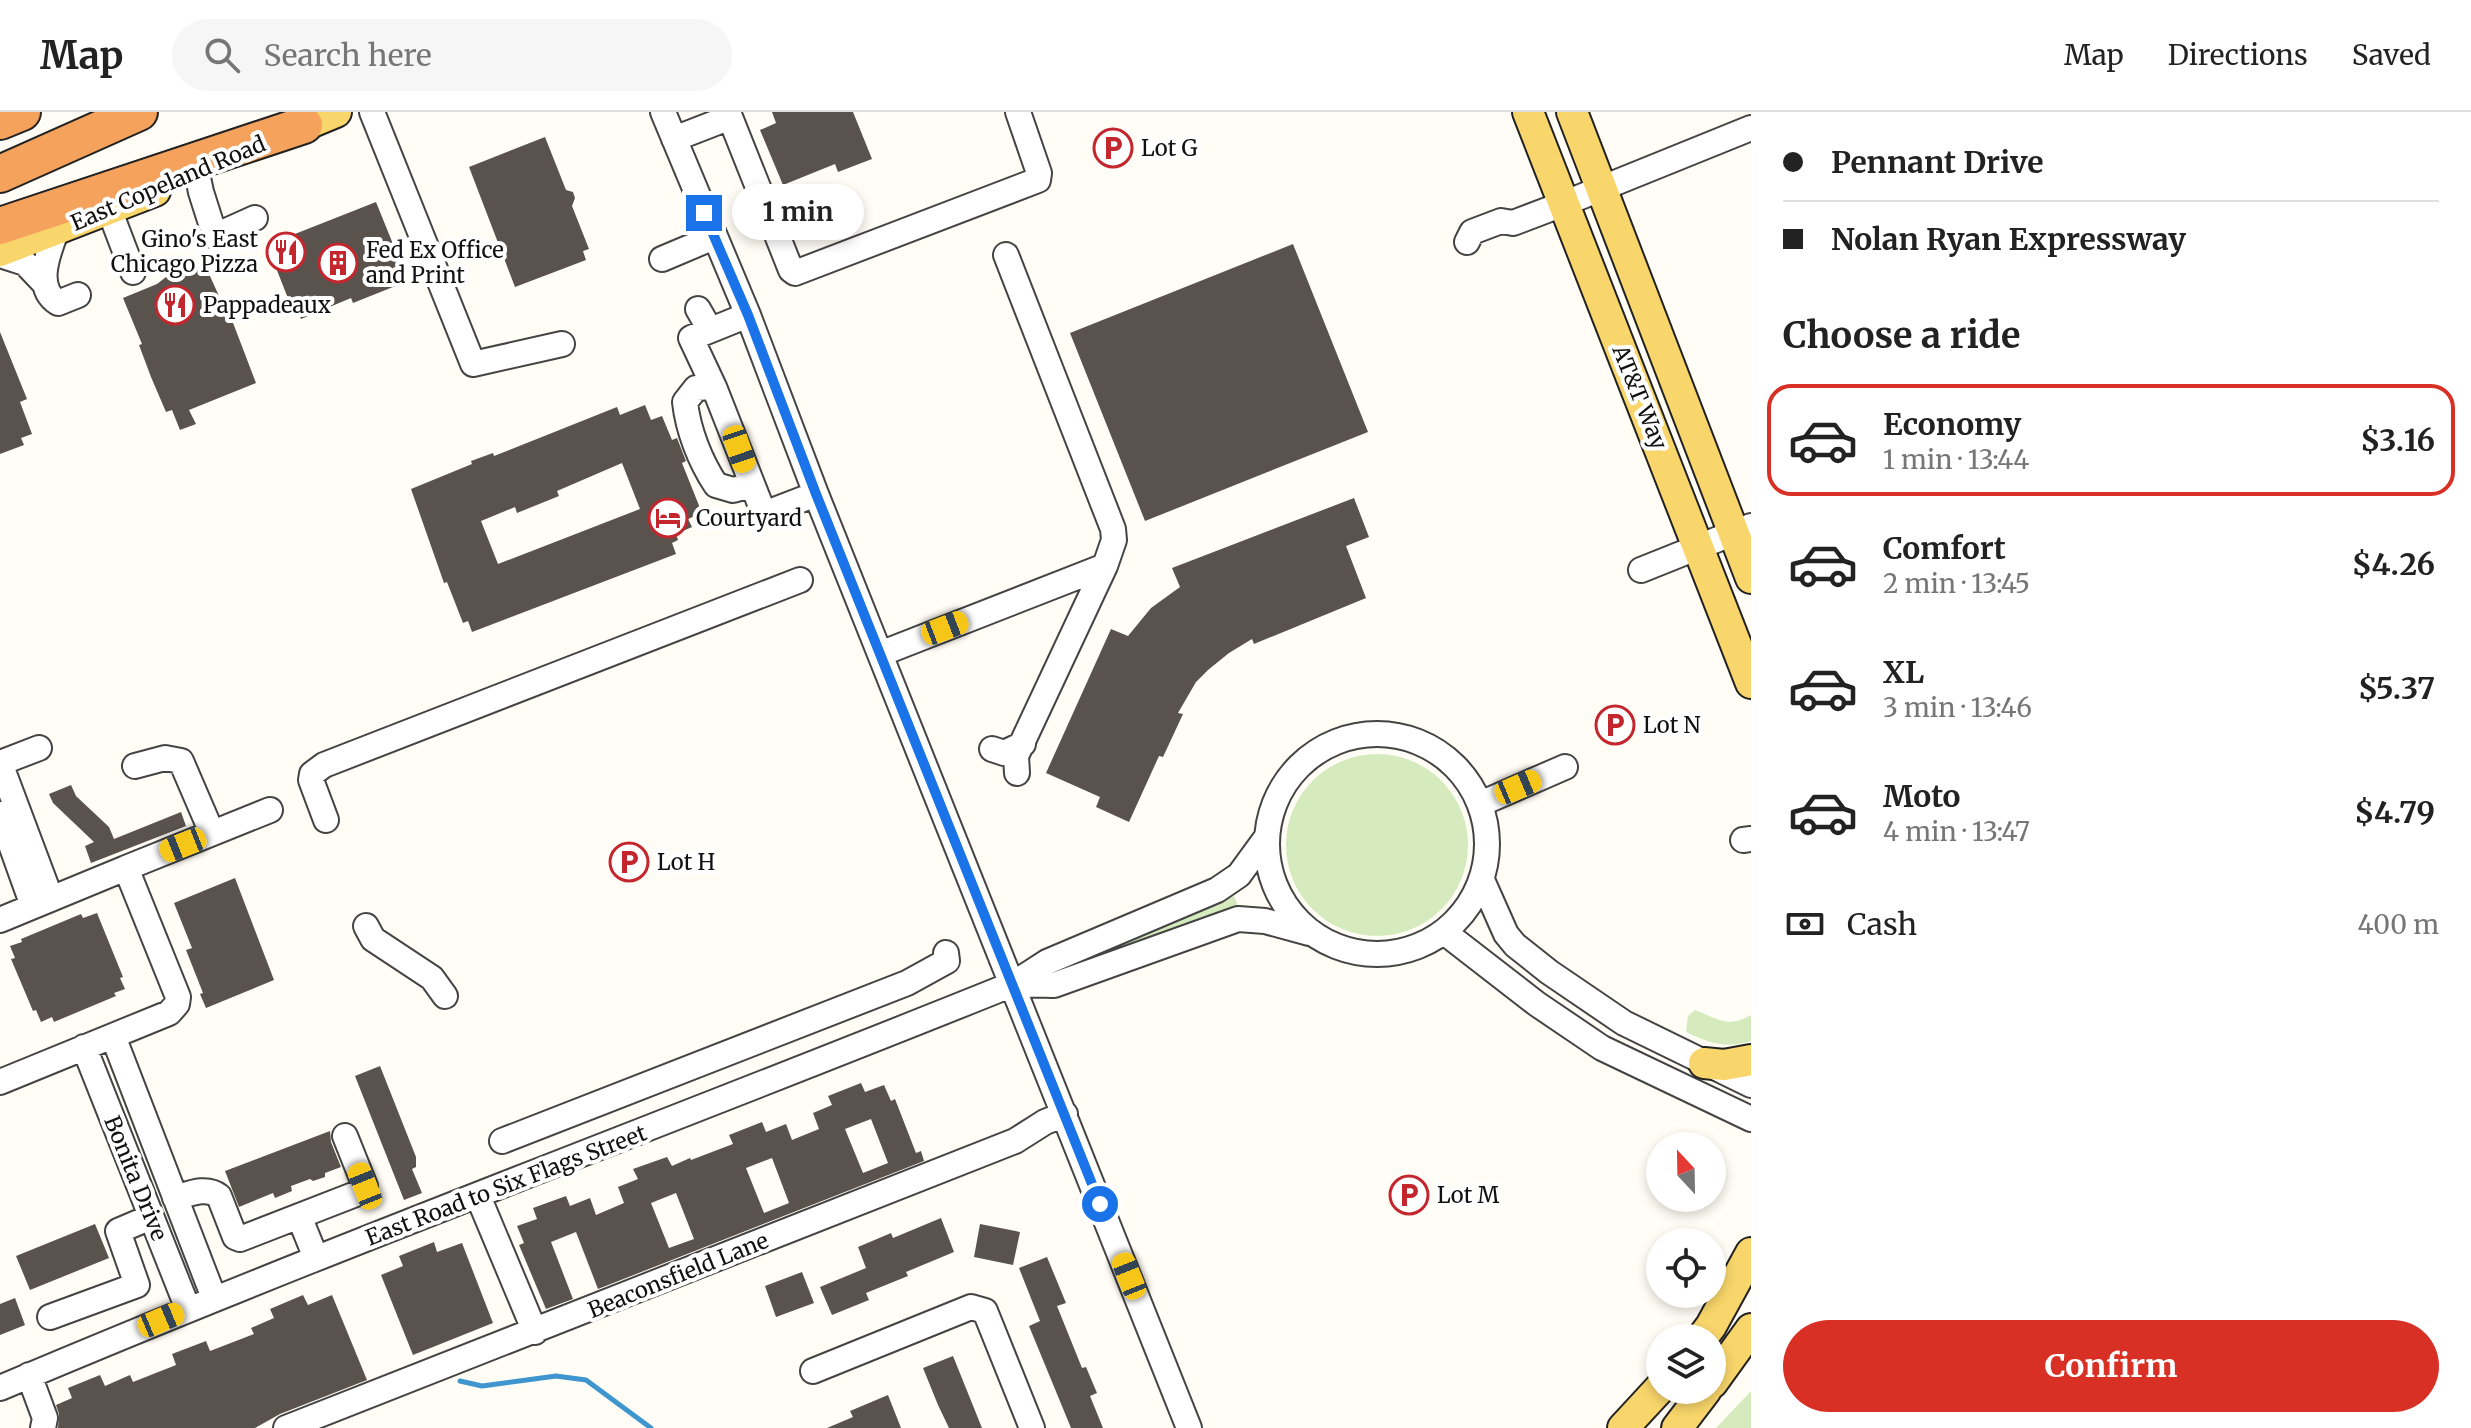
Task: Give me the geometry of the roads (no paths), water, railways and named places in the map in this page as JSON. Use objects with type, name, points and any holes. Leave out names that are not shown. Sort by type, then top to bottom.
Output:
[{"type":"highway","points":[[0,121],[22,112]]},
{"type":"highway","points":[[0,226],[320,118]]},
{"type":"highway","points":[[0,174],[124,119]]},
{"type":"main road","name":"AT&T Way","points":[[1528,112],[1751,683]]},
{"type":"main road","name":"AT&T Way","points":[[1572,112],[1600,189],[1742,529],[1751,578]]},
{"type":"main road","name":"East Copeland Road","points":[[0,253],[197,173],[320,118]]},
{"type":"main road","points":[[1704,1063],[1724,1065],[1751,1060]]},
{"type":"main road","points":[[1712,1324],[1751,1253]]},
{"type":"main road","points":[[1726,1364],[1751,1330]]},
{"type":"main road","points":[[1623,1428],[1646,1403]]},
{"type":"main road","points":[[1677,1428],[1695,1404]]},
{"type":"street","points":[[372,112],[473,364],[562,344]]},
{"type":"street","points":[[1018,112],[1039,173],[1038,180],[795,273],[791,270],[728,115],[668,121],[748,315],[816,494],[1189,1428]]},
{"type":"street","points":[[1460,244],[1477,245],[1506,233],[1513,223],[1751,128]]},
{"type":"street","points":[[197,173],[215,236],[255,218]]},
{"type":"street","points":[[109,209],[133,272]]},
{"type":"street","points":[[57,229],[46,261],[45,284],[50,298],[58,303],[78,295]]},
{"type":"street","points":[[662,259],[714,237]]},
{"type":"street","points":[[0,253],[25,263],[45,284]]},
{"type":"street","points":[[1006,255],[1113,529],[1114,540],[1105,566],[1016,756],[1017,773]]},
{"type":"street","points":[[748,315],[704,320],[691,338],[714,387],[764,514],[816,494]]},
{"type":"street","points":[[714,387],[696,388],[685,402],[687,421],[716,485],[733,490],[752,485]]},
{"type":"street","points":[[1641,570],[1742,529]]},
{"type":"street","points":[[880,654],[1105,566]]},
{"type":"street","points":[[326,820],[311,780],[312,774],[324,765],[800,580]]},
{"type":"street","points":[[1363,735],[1401,737],[1435,750],[1462,773],[1480,804],[1488,834],[1482,880],[1467,909],[1444,932],[1413,949],[1378,955],[1343,950],[1310,933],[1286,908],[1277,892],[1267,857],[1266,838],[1275,801],[1296,769],[1327,746],[1363,735]]},
{"type":"street","points":[[992,749],[1004,753],[1023,744]]},
{"type":"street","points":[[39,748],[0,763],[42,903]]},
{"type":"street","points":[[135,766],[165,758],[181,761],[212,833]]},
{"type":"street","points":[[1480,804],[1565,767]]},
{"type":"street","points":[[0,920],[270,810]]},
{"type":"street","points":[[1,818],[42,903]]},
{"type":"street","name":"East Road to Six Flags Street","points":[[0,1388],[214,1298],[1013,984],[1047,962],[1217,890],[1239,875],[1266,838]]},
{"type":"street","points":[[0,1082],[169,1013],[177,1004],[176,991],[126,868]]},
{"type":"street","points":[[1482,880],[1497,918],[1515,945],[1624,1023],[1751,1085]]},
{"type":"street","name":"East Road to Six Flags Street","points":[[1013,984],[1054,985],[1238,919],[1265,921],[1310,933]]},
{"type":"street","points":[[366,926],[373,939],[432,978],[445,996]]},
{"type":"street","points":[[1444,932],[1537,1004],[1602,1048],[1632,1065],[1751,1119]]},
{"type":"street","points":[[502,1141],[907,983],[940,967],[947,961],[946,953]]},
{"type":"street","name":"Bonita Drive","points":[[113,1036],[214,1298]]},
{"type":"street","name":"Bonita Drive","points":[[84,1047],[188,1309]]},
{"type":"street","name":"Beaconsfield Lane","points":[[286,1428],[1015,1141],[1043,1123],[1065,1114]]},
{"type":"street","points":[[175,1198],[201,1191],[214,1192],[219,1196],[237,1239],[364,1189],[345,1136]]},
{"type":"street","points":[[478,1196],[535,1332]]},
{"type":"street","points":[[299,1216],[316,1258]]},
{"type":"street","points":[[50,1317],[137,1285],[118,1231],[151,1217]]},
{"type":"street","points":[[813,1371],[971,1307],[985,1311],[1032,1428]]},
{"type":"street","points":[[29,1375],[45,1418],[43,1428]]},
{"type":"waterway","points":[[460,1381],[482,1386],[556,1376],[586,1380],[651,1428]]},
{"type":"place","name":"Lot G","points":[[1113,148]]},
{"type":"place","name":"Gino's East Chicago Pizza","points":[[286,252]]},
{"type":"place","name":"Fed Ex Office and Print","points":[[338,263]]},
{"type":"place","name":"Pappadeaux","points":[[175,305]]},
{"type":"place","name":"Courtyard","points":[[668,518]]},
{"type":"place","name":"Lot N","points":[[1615,725]]},
{"type":"place","name":"Lot H","points":[[629,862]]},
{"type":"place","name":"Lot M","points":[[1409,1195]]}]
